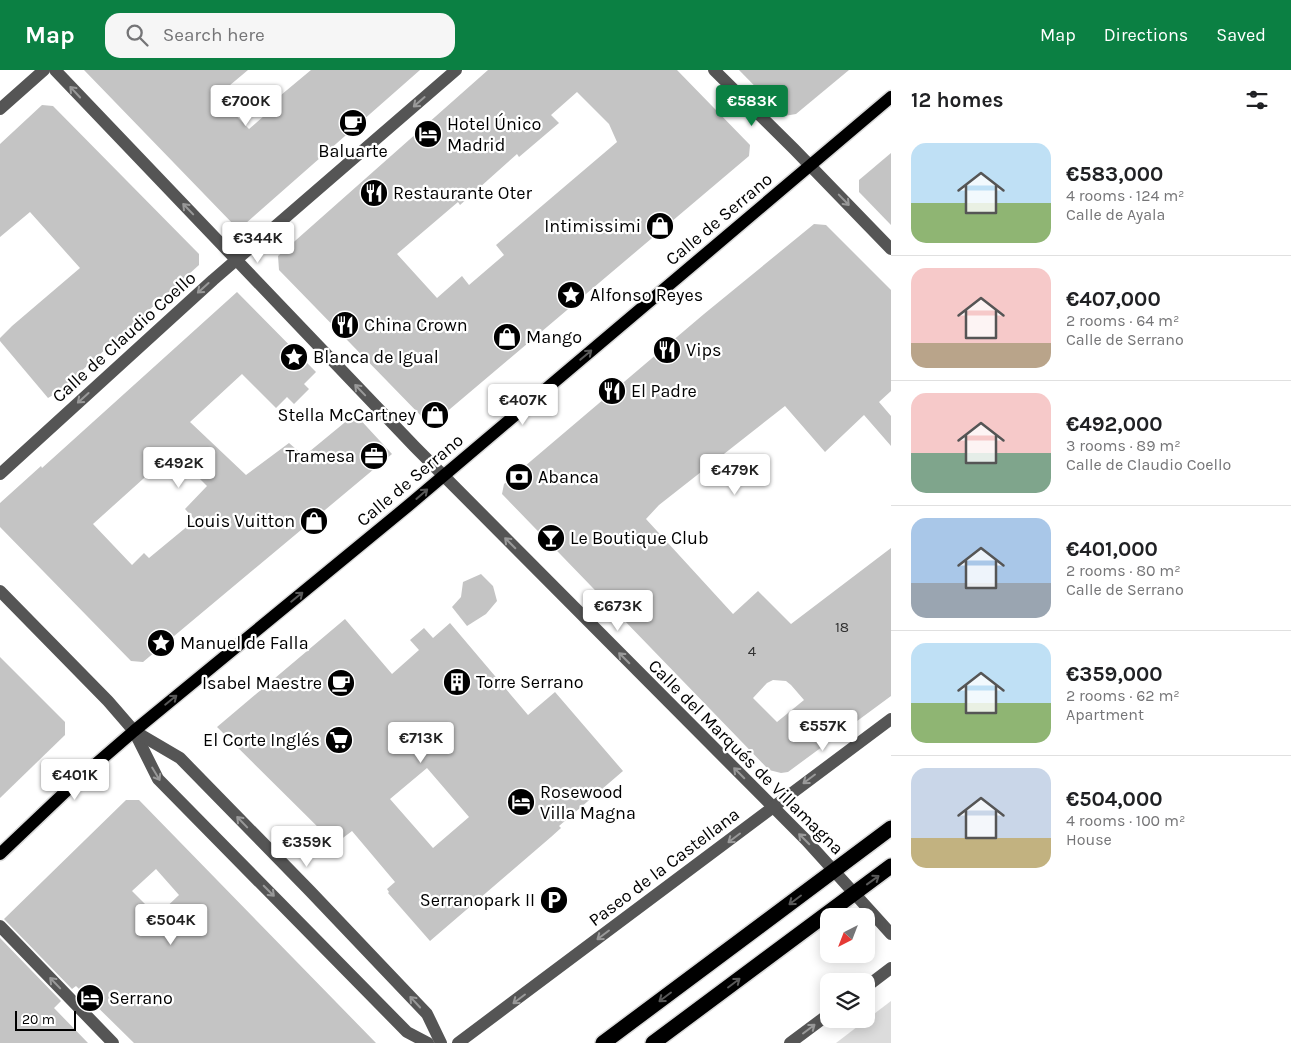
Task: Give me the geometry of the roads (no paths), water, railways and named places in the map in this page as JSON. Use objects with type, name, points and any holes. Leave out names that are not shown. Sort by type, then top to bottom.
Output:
[{"type":"highway","points":[[603,1043],[891,828]]},
{"type":"highway","points":[[653,1043],[891,866]]},
{"type":"main road","name":"Calle de Serrano","points":[[0,854],[82,776],[134,731],[443,476],[891,97]]},
{"type":"street","points":[[0,109],[44,70]]},
{"type":"street","name":"Calle del Marqués de Villamagna","points":[[55,70],[443,476],[834,871],[891,934]]},
{"type":"street","name":"Calle de Claudio Coello","points":[[0,474],[205,287],[456,70]]},
{"type":"street","points":[[714,70],[891,249]]},
{"type":"street","points":[[0,591],[108,701],[134,731],[158,779],[407,1032],[428,1043]]},
{"type":"street","name":"Paseo de la Castellana","points":[[458,1043],[891,719]]},
{"type":"street","points":[[134,731],[180,758],[427,1014],[441,1043]]},
{"type":"street","points":[[0,926],[113,1043]]},
{"type":"street","points":[[875,980],[891,968]]},
{"type":"street","points":[[790,1043],[820,1021]]},
{"type":"place","name":"Baluarte","points":[[353,123]]},
{"type":"place","name":"Hotel Único Madrid","points":[[428,134]]},
{"type":"place","name":"Restaurante Oter","points":[[374,193]]},
{"type":"place","name":"Intimissimi","points":[[660,226]]},
{"type":"place","name":"Alfonso Reyes","points":[[571,295]]},
{"type":"place","name":"China Crown","points":[[345,325]]},
{"type":"place","name":"Mango","points":[[507,337]]},
{"type":"place","name":"Vips","points":[[667,350]]},
{"type":"place","name":"Blanca de Igual","points":[[294,357]]},
{"type":"place","name":"El Padre","points":[[612,391]]},
{"type":"place","name":"Stella McCartney","points":[[435,415]]},
{"type":"place","name":"Tramesa","points":[[374,456]]},
{"type":"place","name":"Abanca","points":[[519,477]]},
{"type":"place","name":"Louis Vuitton","points":[[314,521]]},
{"type":"place","name":"Le Boutique Club","points":[[551,538]]},
{"type":"place","name":"Manuel de Falla","points":[[161,643]]},
{"type":"place","name":"Torre Serrano","points":[[457,682]]},
{"type":"place","name":"Isabel Maestre","points":[[341,683]]},
{"type":"place","name":"El Corte Inglés","points":[[339,740]]},
{"type":"place","name":"Rosewood Villa Magna","points":[[521,802]]},
{"type":"place","name":"Serranopark II","points":[[554,900]]},
{"type":"place","name":"Serrano","points":[[90,998]]}]
